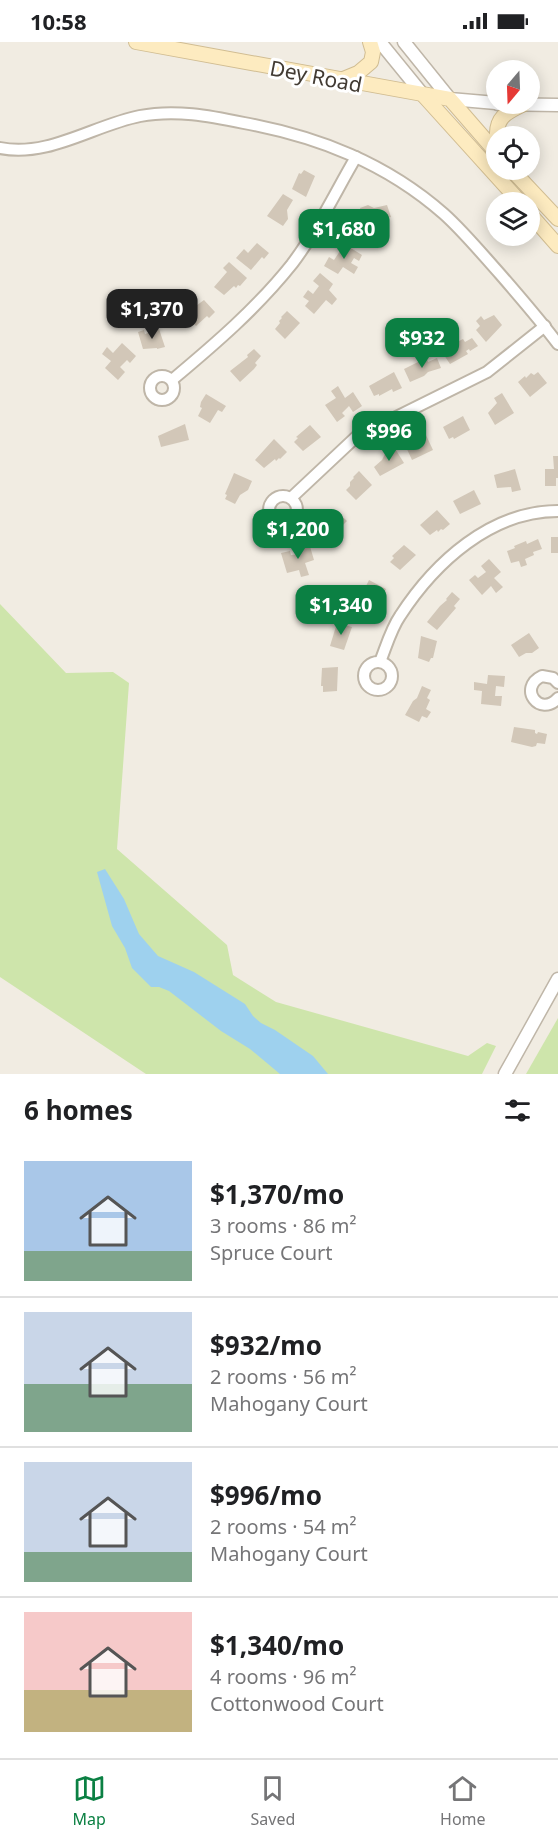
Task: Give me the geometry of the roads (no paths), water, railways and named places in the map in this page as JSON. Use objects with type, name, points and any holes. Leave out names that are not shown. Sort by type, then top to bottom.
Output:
[{"type":"main road","name":"Dey Road","points":[[136,42],[450,99]]},
{"type":"main road","points":[[341,80],[358,74],[371,62],[373,52],[370,42]]},
{"type":"main road","points":[[424,96],[511,192]]},
{"type":"main road","points":[[450,99],[486,140]]},
{"type":"main road","points":[[497,126],[502,117],[507,114]]},
{"type":"main road","points":[[521,180],[558,219]]},
{"type":"main road","points":[[540,225],[558,246]]},
{"type":"street","points":[[380,42],[424,96]]},
{"type":"street","points":[[404,42],[450,99]]},
{"type":"street","name":"Dey Road","points":[[450,99],[486,102]]},
{"type":"street","name":"Dey Road","points":[[540,104],[558,105]]},
{"type":"street","points":[[0,148],[26,151],[139,116],[171,113],[206,116],[273,128],[319,141],[386,172],[444,215],[473,244],[558,344]]},
{"type":"street","points":[[0,141],[16,145],[46,146]]},
{"type":"street","points":[[172,380],[225,336],[292,263],[317,226],[356,157]]},
{"type":"street","points":[[291,498],[356,437],[487,372],[545,326]]},
{"type":"street","points":[[380,662],[399,617],[422,586],[456,552],[479,534],[512,518],[543,511],[558,511]]},
{"type":"street","points":[[558,681],[542,676],[533,682],[531,691],[534,699],[543,705],[549,705],[558,698]]},
{"type":"street","points":[[505,1074],[558,979]]},
{"type":"water","points":[[105,869],[124,899],[139,934],[158,956],[194,972],[245,1004],[261,1023],[313,1056],[328,1074],[280,1074],[250,1049],[221,1031],[169,991],[151,987],[132,968],[125,948],[112,926],[97,872]]}]
